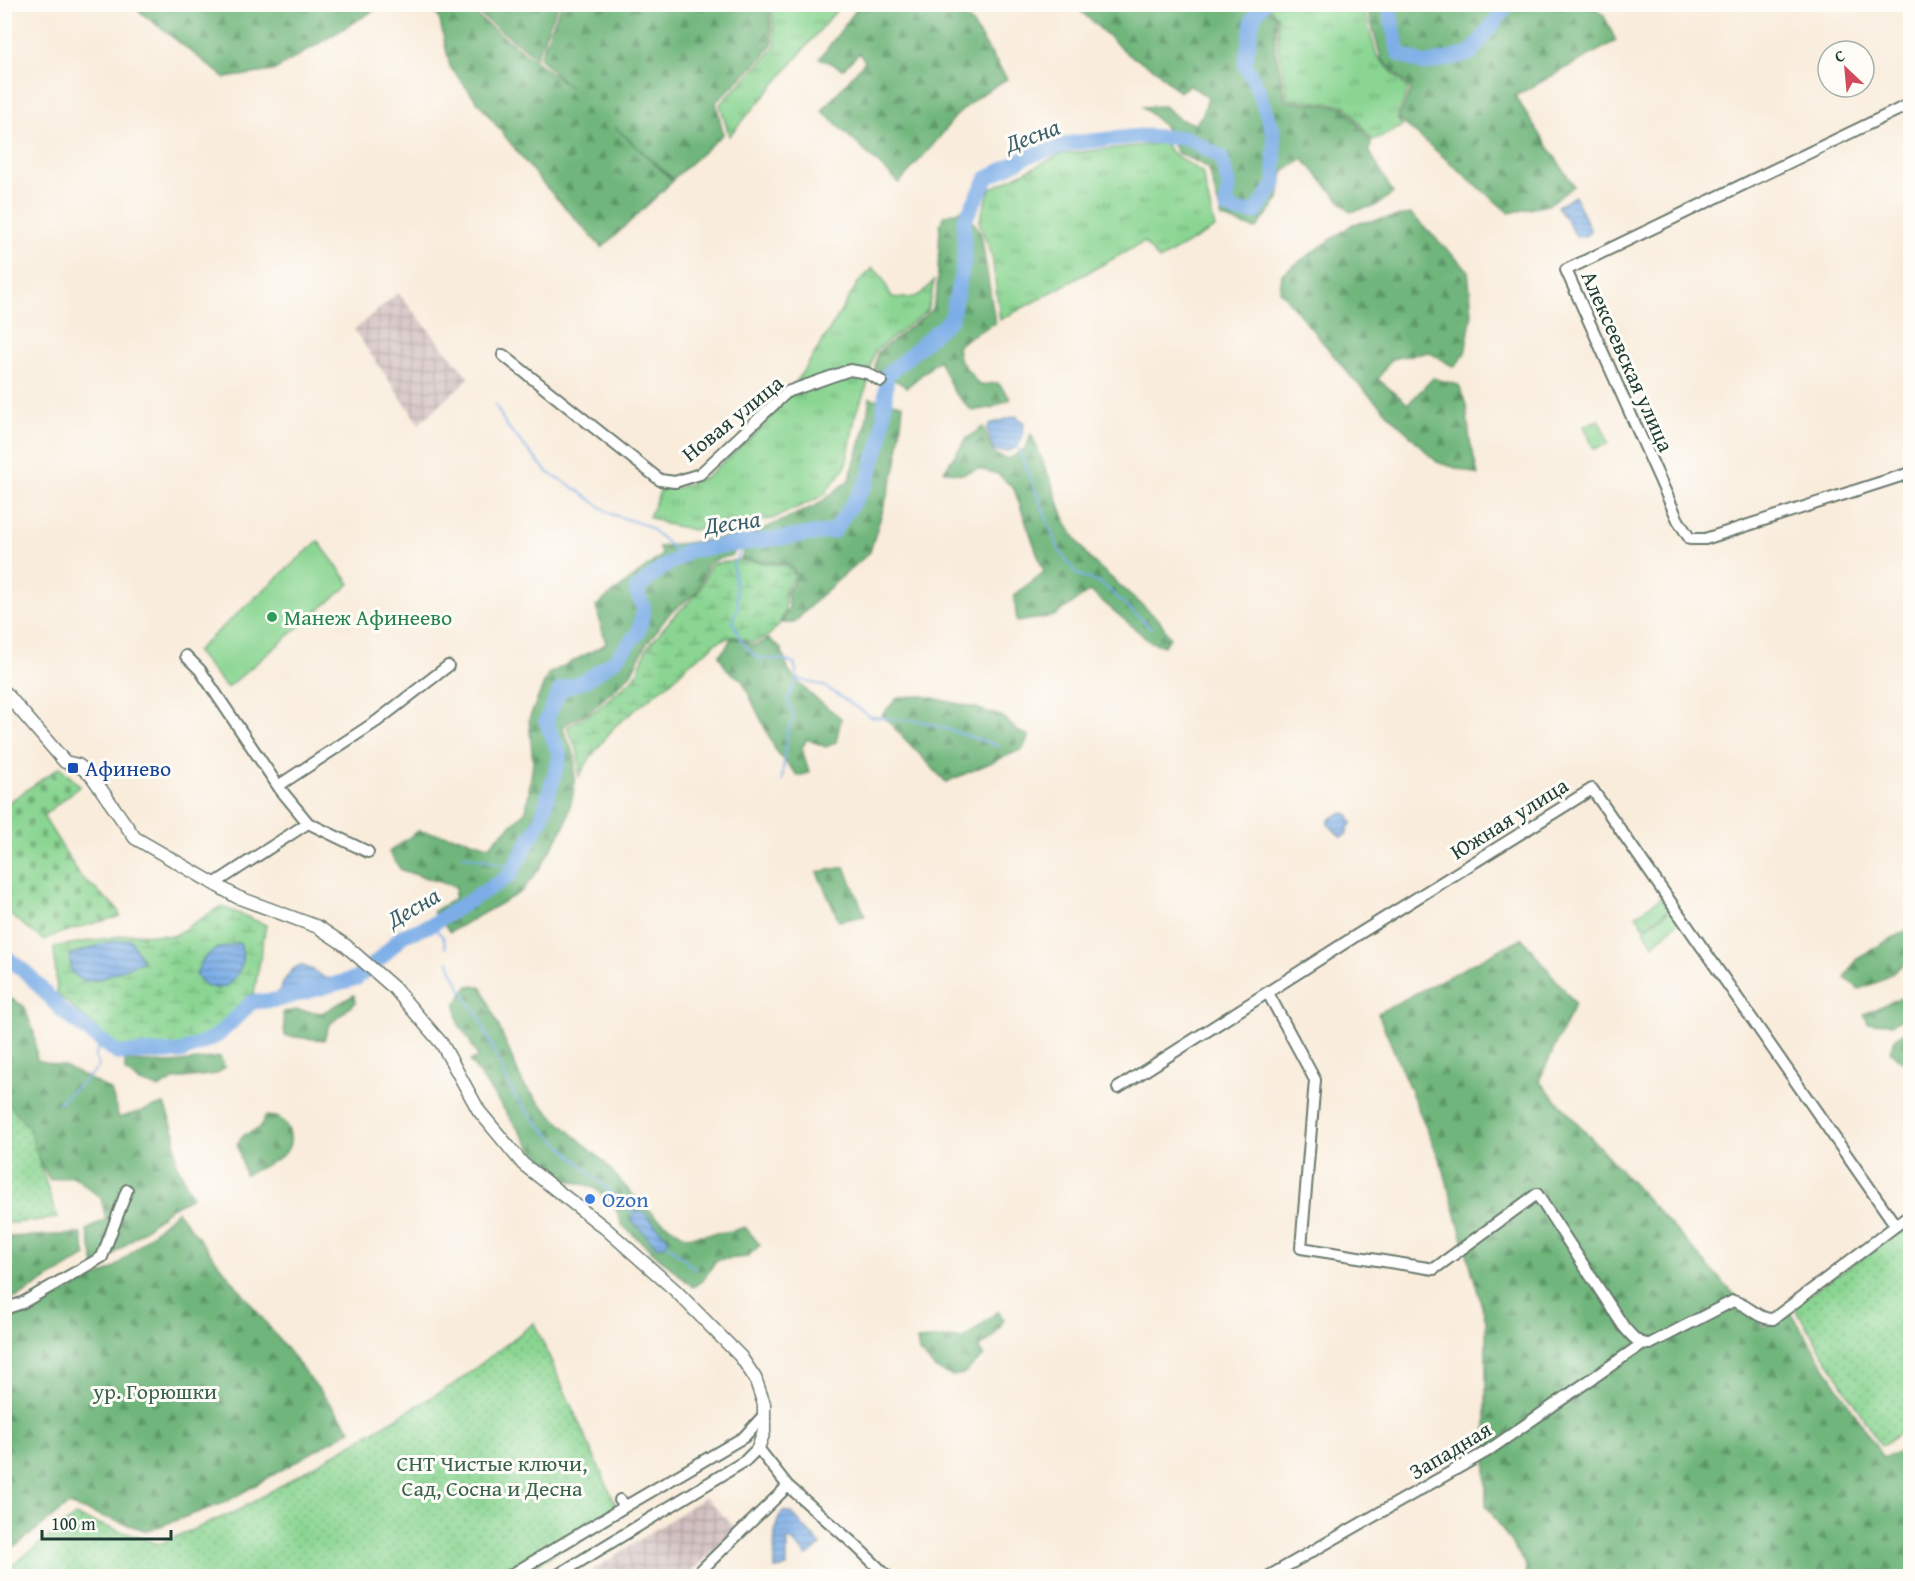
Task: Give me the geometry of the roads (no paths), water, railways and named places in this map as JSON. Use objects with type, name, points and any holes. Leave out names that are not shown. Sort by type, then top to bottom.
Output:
[{"type":"street","name":"Алексеевская улица","points":[[1911,104],[1566,270],[1678,520],[1690,539],[1705,539],[1911,472]]},
{"type":"street","name":"Новая улица","points":[[503,355],[660,480],[675,482],[700,474],[787,392],[850,370],[867,373],[881,381]]},
{"type":"street","points":[[186,656],[200,670],[278,786],[308,823],[368,852]]},
{"type":"street","points":[[278,786],[377,721],[448,666]]},
{"type":"street","points":[[4,691],[65,762],[78,765],[91,775],[135,838],[237,897],[318,927],[345,945],[394,988],[442,1044],[479,1111],[523,1164],[605,1228],[667,1282],[741,1357],[755,1378],[764,1404],[764,1432],[758,1448],[745,1461],[556,1576]]},
{"type":"street","name":"Южная улица","points":[[1119,1088],[1354,937],[1592,789],[1896,1226]]},
{"type":"street","points":[[214,884],[308,823]]},
{"type":"street","points":[[1268,993],[1315,1080],[1301,1248],[1434,1269],[1537,1194],[1624,1327],[1642,1344]]},
{"type":"street","points":[[4,1309],[22,1303],[102,1257],[127,1190]]},
{"type":"street","points":[[1896,1226],[1911,1215]]},
{"type":"street","name":"Западная","points":[[1269,1576],[1510,1437],[1546,1409],[1642,1344],[1650,1344],[1733,1301],[1740,1302],[1766,1320],[1773,1319],[1896,1226]]},
{"type":"street","points":[[509,1576],[623,1503],[744,1437],[764,1415]]},
{"type":"street","points":[[758,1448],[788,1486],[887,1576]]},
{"type":"street","points":[[695,1576],[788,1486]]},
{"type":"water","points":[[1575,196],[1591,231],[1585,236],[1577,237],[1557,206]]},
{"type":"water","points":[[1016,416],[1024,422],[1018,446],[1009,451],[994,451],[987,429],[990,424]]},
{"type":"water","points":[[1341,813],[1348,814],[1352,823],[1347,834],[1341,837],[1328,824],[1329,819]]},
{"type":"water","points":[[130,939],[143,961],[98,980],[82,981],[71,971],[70,955],[105,943]]},
{"type":"water","points":[[240,943],[241,966],[230,983],[213,988],[204,984],[196,975],[202,961],[218,949]]},
{"type":"water","points":[[300,965],[325,978],[349,980],[273,1000],[288,976]]},
{"type":"water","points":[[640,1209],[669,1239],[665,1246],[656,1246],[630,1218]]},
{"type":"water","points":[[783,1511],[791,1513],[821,1545],[807,1556],[790,1539],[787,1541],[787,1567],[775,1569],[775,1531]]},
{"type":"waterway","name":"Десна","points":[[4,955],[29,975],[62,1011],[117,1053],[181,1052],[217,1036],[252,1002],[277,1000],[357,978],[402,936],[431,925],[509,876],[541,820],[560,756],[546,721],[560,690],[586,680],[615,660],[638,633],[644,609],[636,590],[686,551],[834,531],[867,482],[882,435],[887,375],[951,319],[964,262],[964,221],[987,178],[1028,156],[1072,143],[1141,136],[1187,138],[1221,157],[1229,186],[1226,207],[1240,212],[1256,212],[1275,184],[1274,133],[1256,85],[1245,65],[1253,18],[1263,4]]},
{"type":"waterway","name":"Десна","points":[[1388,4],[1399,54],[1424,64],[1470,54],[1508,4]]},
{"type":"waterway","points":[[495,404],[506,425],[548,473],[573,487],[611,514],[648,526],[682,556]]},
{"type":"waterway","points":[[1018,447],[1059,550],[1077,574],[1102,584],[1151,628]]},
{"type":"waterway","points":[[745,543],[733,565],[738,606],[733,622],[742,642],[757,658],[794,663],[798,679],[787,700],[794,716],[787,732],[782,780]]},
{"type":"waterway","points":[[798,679],[824,686],[871,717],[924,722],[999,746]]},
{"type":"waterway","points":[[461,855],[487,860],[513,869]]},
{"type":"waterway","points":[[431,925],[443,937],[446,948]]},
{"type":"waterway","points":[[449,961],[463,992],[479,1018],[515,1097],[539,1125],[636,1216]]},
{"type":"waterway","points":[[58,1104],[99,1066],[95,1057],[100,1041]]},
{"type":"waterway","points":[[665,1242],[696,1270]]},
{"type":"place","name":"Манеж Афинеево","points":[[272,617]]},
{"type":"place","name":"Афинево","points":[[73,768]]},
{"type":"place","name":"Ozon","points":[[590,1199]]},
{"type":"park label","name":"ур. Горюшки","points":[[155,1391]]},
{"type":"park label","name":"СНТ Чистые ключи, Сад, Сосна и Десна","points":[[492,1476]]}]
